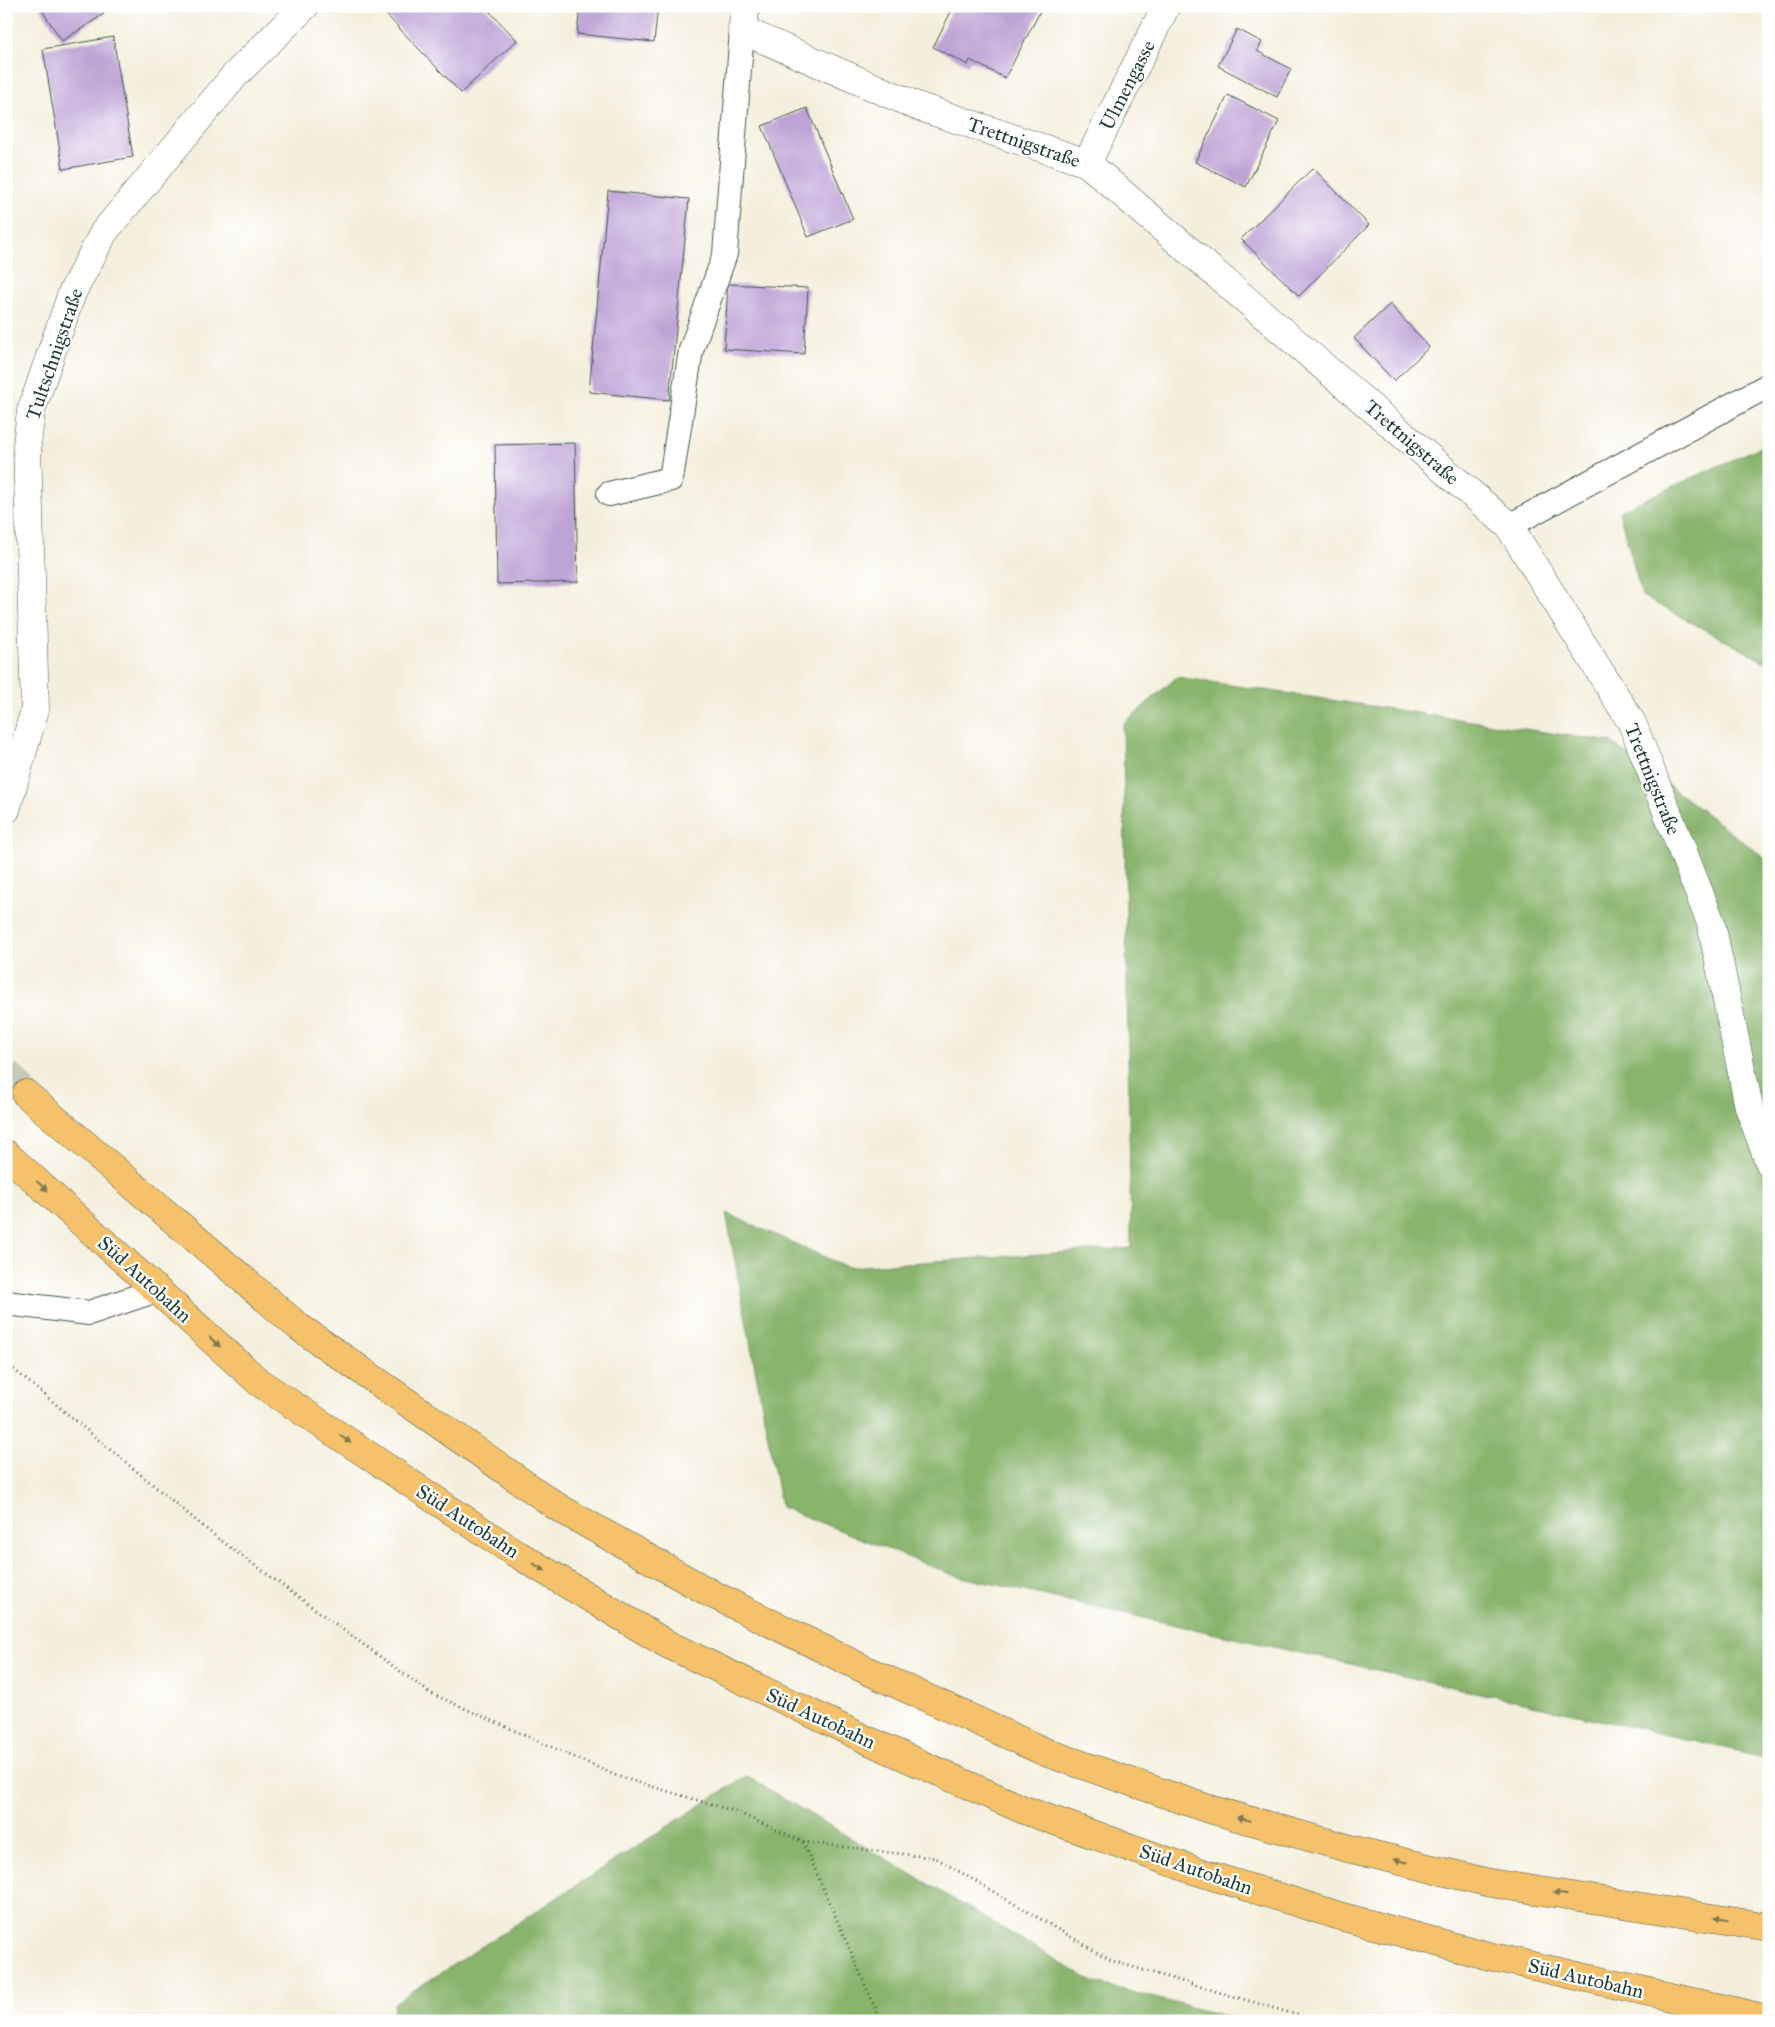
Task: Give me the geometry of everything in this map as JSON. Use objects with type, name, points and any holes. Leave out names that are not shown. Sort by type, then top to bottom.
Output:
[{"type":"highway","points":[[26,1094],[299,1327],[559,1508],[712,1594],[866,1670],[1044,1752],[1209,1809],[1350,1849],[1490,1883],[1769,1927]]},
{"type":"highway","name":"Süd Autobahn","points":[[6,1154],[260,1383],[512,1551],[667,1644],[867,1740],[1024,1810],[1196,1870],[1344,1917],[1489,1956],[1769,2018]]},
{"type":"street","name":"Tultschnigstraße","points":[[6,810],[35,709],[27,446],[31,411],[72,293],[104,232],[236,74],[306,6]]},
{"type":"street","name":"Ulmengasse","points":[[1087,163],[1166,6]]},
{"type":"street","name":"Trettnigstraße","points":[[744,18],[917,106],[1087,163],[1509,526],[1632,723],[1711,922],[1749,1107],[1769,1162]]},
{"type":"lane","points":[[609,494],[671,479],[691,350],[724,254],[744,18]]},
{"type":"lane","points":[[1509,526],[1769,385]]},
{"type":"lane","points":[[6,1303],[89,1313],[157,1290]]},
{"type":"path","points":[[6,1363],[216,1537],[430,1693],[617,1776],[737,1812],[803,1842],[936,1858],[1112,1961],[1318,2021]]},
{"type":"path","points":[[803,1842],[881,2021]]},
{"type":"green space","points":[[1769,443],[1769,664],[1642,596],[1619,511]]},
{"type":"green space","points":[[1177,677],[1611,742],[1769,861],[1769,1758],[953,1575],[781,1507],[726,1213],[847,1267],[1131,1248],[1123,724]]},
{"type":"green space","points":[[746,1776],[1093,1982],[1244,2021],[393,2021],[394,2003]]},
{"type":"building","points":[[39,6],[99,6],[104,14],[62,41]]},
{"type":"building","points":[[380,6],[484,6],[517,40],[461,93]]},
{"type":"building","points":[[580,6],[658,6],[654,42],[577,34]]},
{"type":"building","points":[[954,6],[1043,6],[1005,78],[970,60],[968,65],[933,47]]},
{"type":"building","points":[[1237,29],[1262,42],[1257,51],[1291,69],[1277,97],[1218,66]]},
{"type":"building","points":[[113,37],[133,157],[63,169],[43,49]]},
{"type":"building","points":[[1228,95],[1279,121],[1246,187],[1195,162]]},
{"type":"building","points":[[807,108],[853,219],[808,237],[762,126]]},
{"type":"building","points":[[1313,168],[1369,225],[1299,296],[1241,239]]},
{"type":"building","points":[[608,191],[689,199],[669,400],[589,392]]},
{"type":"building","points":[[728,284],[808,288],[804,354],[724,349]]},
{"type":"building","points":[[1390,304],[1429,347],[1394,381],[1354,338]]},
{"type":"building","points":[[575,443],[578,582],[497,584],[495,445]]},
{"type":"tunnel","points":[[6,1071],[26,1094]]}]
